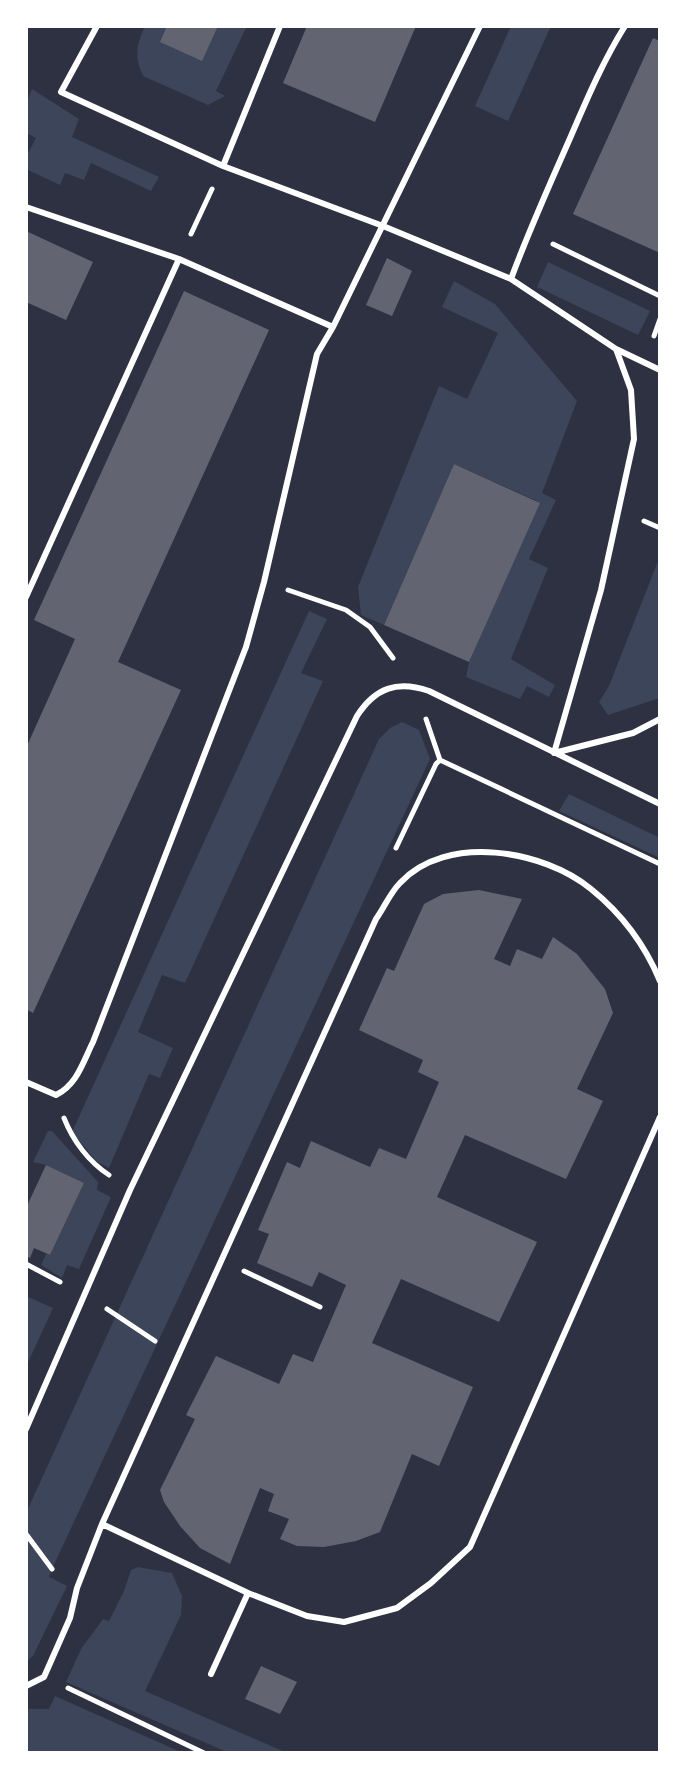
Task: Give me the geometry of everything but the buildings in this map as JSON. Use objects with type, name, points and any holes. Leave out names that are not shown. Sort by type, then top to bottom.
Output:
[{"type":"lane","points":[[97,26],[61,92],[223,166],[383,226],[511,279],[616,349],[660,370]]},
{"type":"lane","points":[[223,166],[280,26]]},
{"type":"lane","points":[[26,1082],[56,1095],[65,1091],[75,1081],[99,1027],[246,647],[317,354],[480,26]]},
{"type":"lane","points":[[511,279],[528,232],[610,49],[625,26]]},
{"type":"lane","points":[[26,207],[179,259],[333,327]]},
{"type":"lane","points":[[26,597],[179,259]]},
{"type":"lane","points":[[554,753],[601,590],[634,439],[631,390],[616,349]]},
{"type":"lane","points":[[26,1429],[130,1190],[357,716],[367,701],[381,690],[399,685],[414,686],[660,804]]},
{"type":"lane","points":[[554,753],[633,733],[660,719]]},
{"type":"lane","points":[[26,1686],[44,1677],[70,1618],[77,1588],[102,1524],[376,919],[400,882],[446,856],[480,851],[509,854],[553,868],[588,887],[617,912],[650,956],[660,981]]},
{"type":"lane","points":[[102,1524],[248,1593],[307,1616],[344,1622],[397,1608],[431,1583],[470,1547],[660,1117]]},
{"type":"lane","points":[[211,1674],[248,1593]]},
{"type":"path","points":[[179,259],[223,166]]},
{"type":"path","points":[[528,232],[660,296]]},
{"type":"path","points":[[264,582],[346,610],[370,627],[414,686]]},
{"type":"path","points":[[71,1135],[97,1167]]},
{"type":"path","points":[[221,1261],[320,1307]]},
{"type":"path","points":[[26,1264],[64,1284]]},
{"type":"path","points":[[85,1294],[162,1346]]},
{"type":"path","points":[[26,1534],[52,1569]]},
{"type":"path","points":[[44,1677],[204,1753]]},
{"type":"shaded area","points":[[145,26],[247,26],[216,91],[225,96],[208,105],[143,76],[137,51]]},
{"type":"shaded area","points":[[511,26],[551,26],[508,121],[475,106]]},
{"type":"shaded area","points":[[32,89],[79,119],[72,137],[159,177],[151,191],[91,163],[84,180],[65,173],[60,185],[26,169],[26,157],[36,138],[26,133],[26,104]]},
{"type":"shaded area","points":[[548,262],[650,311],[638,335],[537,287]]},
{"type":"shaded area","points":[[454,281],[495,304],[577,401],[542,493],[556,500],[529,559],[548,568],[511,659],[555,685],[549,697],[527,686],[520,699],[466,677],[469,662],[537,501],[454,464],[384,625],[361,615],[358,587],[439,386],[467,399],[498,333],[442,307]]},
{"type":"shaded area","points":[[660,556],[660,698],[608,715],[599,702],[609,686]]},
{"type":"shaded area","points":[[309,611],[327,619],[301,673],[323,681],[185,983],[162,975],[138,1032],[173,1048],[160,1078],[149,1074],[109,1168],[96,1161],[72,1132]]},
{"type":"shaded area","points":[[402,722],[419,730],[430,759],[52,1569],[49,1577],[67,1586],[33,1656],[26,1662],[26,1513],[379,739]]},
{"type":"shaded area","points":[[569,794],[660,838],[660,858],[559,811]]},
{"type":"shaded area","points":[[48,1131],[52,1131],[98,1182],[97,1190],[111,1197],[79,1269],[67,1265],[62,1278],[41,1265],[46,1254],[50,1255],[84,1183],[33,1162]]},
{"type":"shaded area","points":[[26,1296],[53,1308],[26,1367]]},
{"type":"shaded area","points":[[138,1567],[172,1573],[182,1596],[181,1615],[145,1691],[287,1753],[229,1753],[66,1682],[81,1649],[103,1619],[109,1621],[131,1570]]},
{"type":"shaded area","points":[[55,1696],[183,1753],[26,1753],[26,1712],[28,1709],[49,1709]]}]
